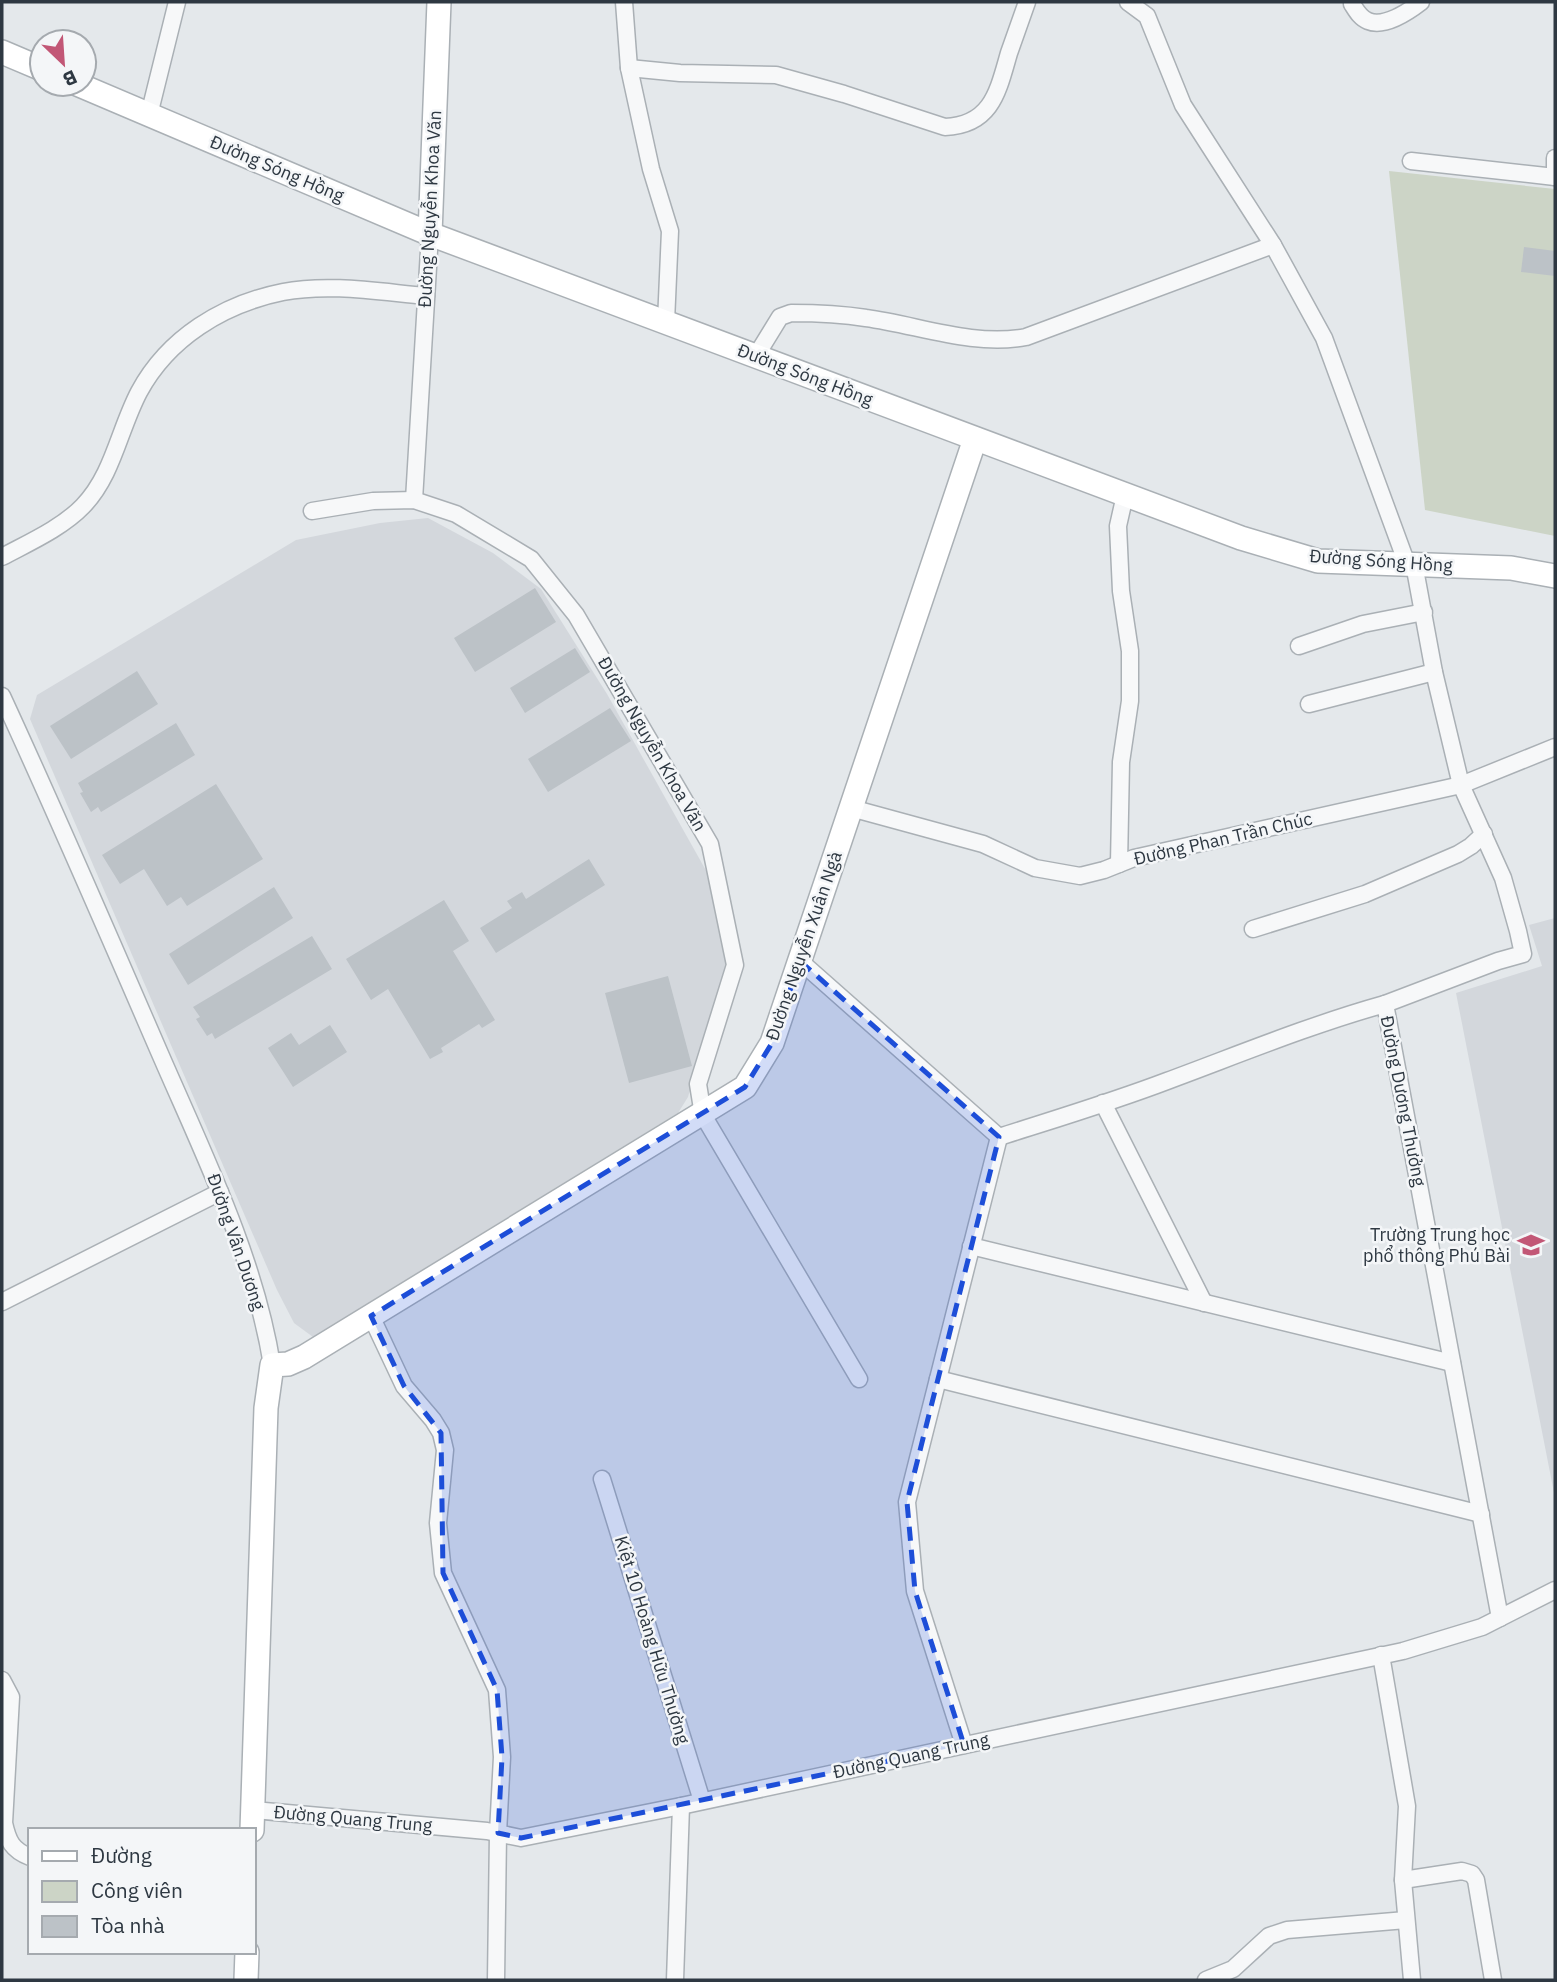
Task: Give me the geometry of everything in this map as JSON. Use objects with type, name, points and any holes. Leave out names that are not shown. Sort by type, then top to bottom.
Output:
[{"type":"street","points":[[149,115],[177,2]]},
{"type":"street","name":"Đường Nguyễn Khoa Văn","points":[[414,500],[430,234],[439,2]]},
{"type":"street","points":[[624,2],[629,68],[651,169],[670,231],[666,322]]},
{"type":"street","points":[[629,68],[680,73],[776,75],[945,127],[961,126],[986,111],[997,94],[1027,2]]},
{"type":"street","name":"Đường Dương Thưởng","points":[[1128,2],[1147,16],[1183,105],[1273,245],[1324,338],[1411,564],[1461,785],[1503,878],[1518,930],[1522,954],[1385,1004],[1500,1618]]},
{"type":"street","points":[[1352,4],[1367,21],[1379,23],[1394,18],[1420,2]]},
{"type":"street","points":[[2,52],[28,63]]},
{"type":"street","name":"Đường Sóng Hồng","points":[[98,93],[430,234],[1241,538],[1318,561],[1511,568],[1555,576]]},
{"type":"street","points":[[1411,160],[1555,177],[1555,158]]},
{"type":"street","points":[[756,356],[780,317],[791,313],[866,318],[986,339],[1026,337],[1273,245]]},
{"type":"street","points":[[2,557],[81,509],[97,490],[139,393],[156,365],[195,327],[222,313],[284,292],[317,289],[360,290],[426,296]]},
{"type":"street","name":"Đường Nguyễn Xuân Ngà","points":[[272,1366],[288,1364],[304,1357],[745,1087],[772,1043],[975,439]]},
{"type":"street","points":[[1119,864],[1121,762],[1130,702],[1130,651],[1121,591],[1118,526],[1125,495]]},
{"type":"street","name":"Đường Nguyễn Khoa Văn","points":[[312,511],[373,501],[414,500],[456,514],[531,559],[576,615],[710,844],[736,965],[698,1084],[703,1115]]},
{"type":"street","points":[[1299,646],[1363,624],[1424,612]]},
{"type":"street","points":[[1309,704],[1434,672]]},
{"type":"street","name":"Đường Vân Dương","points":[[2,696],[220,1192],[267,1330],[272,1366],[266,1408],[253,1820]]},
{"type":"street","name":"Đường Phan Trần Chúc","points":[[851,808],[983,844],[1035,868],[1080,876],[1133,858],[1461,785],[1555,747]]},
{"type":"street","points":[[1253,929],[1365,894],[1458,854],[1484,834]]},
{"type":"street","points":[[800,961],[999,1137]]},
{"type":"street","points":[[999,1137],[1166,1082],[1330,1019],[1385,1004]]},
{"type":"street","points":[[1103,1103],[1204,1303]]},
{"type":"street","points":[[703,1115],[859,1379]]},
{"type":"street","points":[[964,1745],[915,1591],[907,1502],[999,1137]]},
{"type":"street","points":[[2,1302],[220,1192]]},
{"type":"street","points":[[971,1247],[1452,1363]]},
{"type":"street","points":[[371,1316],[404,1386],[441,1433],[445,1450],[438,1523],[443,1573],[497,1690],[502,1757],[496,1980]]},
{"type":"street","points":[[938,1380],[1481,1514]]},
{"type":"street","name":"Kiệt 10 Hoàng Hữu Thường","points":[[602,1479],[702,1801]]},
{"type":"street","name":"Đường Quang Trung","points":[[253,1820],[498,1833],[521,1838],[1403,1651],[1500,1618],[1555,1590]]},
{"type":"street","points":[[1381,1655],[1408,1806],[1402,1881],[1412,1980]]},
{"type":"street","points":[[2,1680],[10,1696],[11,1718],[4,1823],[8,1841],[17,1852],[28,1856]]},
{"type":"street","points":[[675,1980],[681,1806]]},
{"type":"street","points":[[1402,1881],[1462,1871],[1472,1874],[1476,1880],[1493,1980]]},
{"type":"street","points":[[1206,1980],[1233,1969],[1269,1936],[1278,1933],[1315,1926],[1406,1920]]},
{"type":"street","points":[[246,1980],[247,1954]]},
{"type":"highlighted area","points":[[800,961],[999,1137],[907,1502],[915,1591],[964,1745],[521,1838],[498,1833],[502,1757],[497,1690],[443,1573],[441,1433],[404,1386],[371,1316],[745,1087],[772,1043]]},
{"type":"shaded area","points":[[428,518],[493,553],[541,589],[607,694],[713,883],[728,963],[688,1097],[678,1113],[313,1337],[294,1323],[277,1290],[30,719],[37,695],[296,540],[380,523]]},
{"type":"shaded area","name":"Trường Trung học phổ thông Phú Bài","points":[[1555,918],[1555,1498],[1456,993],[1542,966],[1529,925]]},
{"type":"green space","points":[[1389,171],[1555,189],[1555,536],[1425,510]]},
{"type":"building","points":[[1524,247],[1555,251],[1555,276],[1521,272]]},
{"type":"building","points":[[535,588],[556,622],[475,672],[454,638]]},
{"type":"building","points":[[575,648],[590,672],[525,713],[510,688]]},
{"type":"building","points":[[137,671],[158,704],[71,759],[50,726]]},
{"type":"building","points":[[610,708],[631,741],[548,792],[528,759]]},
{"type":"building","points":[[176,723],[195,755],[101,812],[98,807],[91,812],[80,793],[83,792],[78,783]]},
{"type":"building","points":[[216,784],[263,859],[187,906],[181,897],[167,906],[144,869],[120,884],[102,855]]},
{"type":"building","points":[[589,859],[605,885],[496,953],[480,928],[512,908],[507,901],[522,892],[526,899]]},
{"type":"building","points":[[274,887],[293,918],[188,985],[169,954]]},
{"type":"building","points":[[444,900],[469,941],[453,951],[495,1020],[482,1028],[479,1024],[441,1048],[443,1052],[430,1059],[388,989],[371,1000],[346,959]]},
{"type":"building","points":[[312,936],[332,969],[215,1039],[212,1033],[207,1036],[196,1019],[200,1017],[193,1007]]},
{"type":"building","points":[[668,976],[692,1066],[629,1083],[605,993]]},
{"type":"building","points":[[330,1025],[347,1052],[293,1087],[268,1048],[291,1033],[299,1045]]},
{"type":"place","name":"Trường Trung học phổ thông Phú Bài","points":[[1531,1245]]}]
